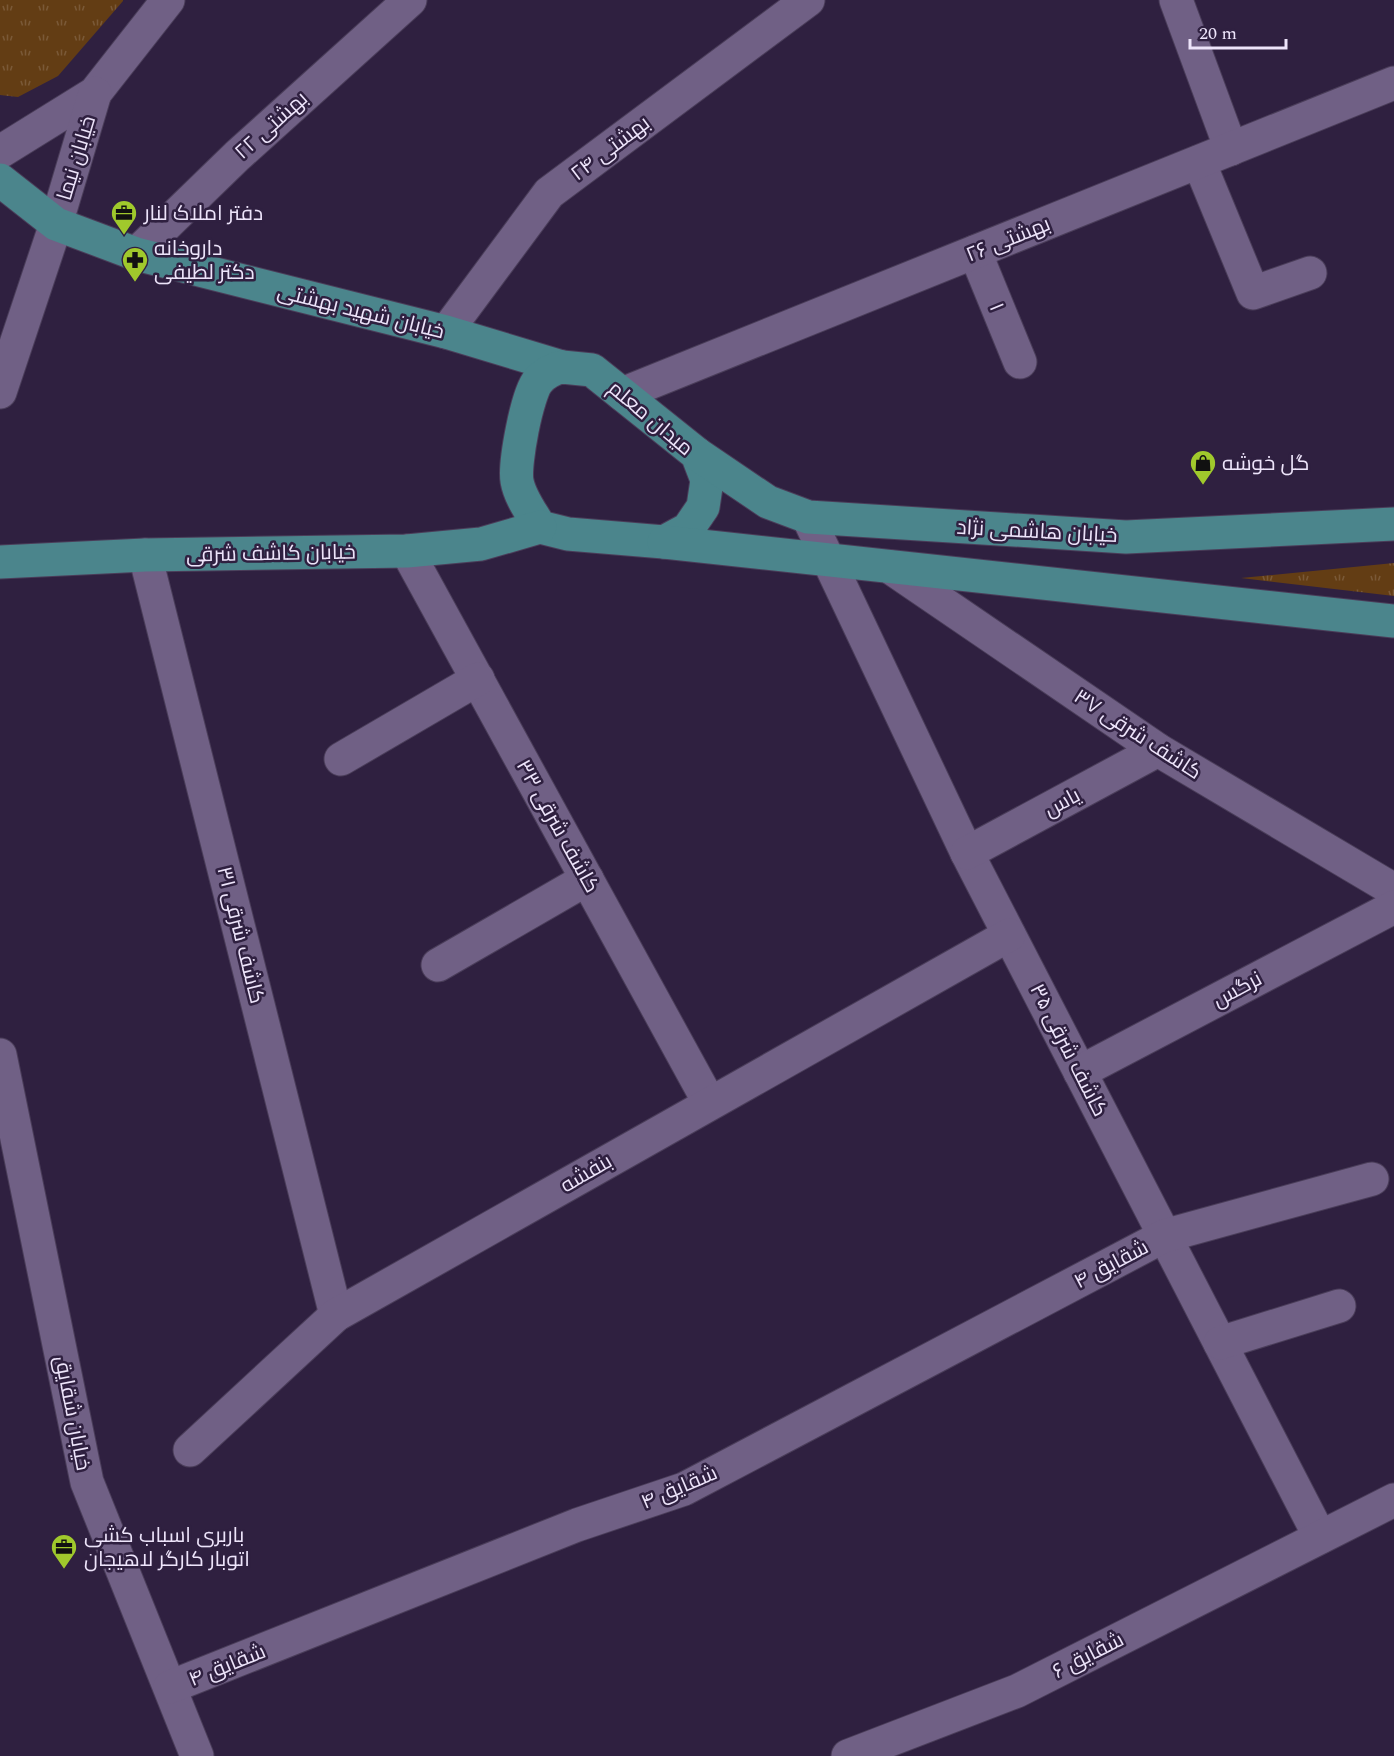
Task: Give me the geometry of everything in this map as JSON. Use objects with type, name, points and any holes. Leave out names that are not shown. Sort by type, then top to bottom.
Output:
[{"type":"main road","name":"خیابان شهید بهشتی","points":[[0,180],[56,224],[136,254],[446,332],[562,367]]},
{"type":"main road","name":"میدان معلم","points":[[562,367],[592,370],[697,454],[706,480],[703,507],[688,529],[664,542]]},
{"type":"main road","points":[[562,367],[553,369],[537,382],[526,416],[520,450],[517,480],[524,499],[540,527],[568,534],[826,559],[1394,621]]},
{"type":"main road","name":"خیابان هاشمی نژاد","points":[[697,454],[768,502],[808,517],[1126,537],[1394,524]]},
{"type":"main road","name":"خیابان کاشف شرقی","points":[[0,562],[145,555],[407,551],[481,544],[540,527]]},
{"type":"street","name":"بهشتی ۲۲","points":[[136,254],[237,156],[410,0]]},
{"type":"street","name":"بهشتی ۲۴","points":[[446,332],[549,193],[808,0]]},
{"type":"street","points":[[1176,0],[1231,149]]},
{"type":"street","name":"خیابان نیما","points":[[0,392],[56,224],[95,93],[153,7]]},
{"type":"street","name":"بهشتی ۲۶","points":[[622,394],[1394,83]]},
{"type":"street","name":"خیابان نیما","points":[[0,152],[95,93]]},
{"type":"street","points":[[1199,162],[1253,293],[1310,273]]},
{"type":"street","name":"۱","points":[[975,252],[1020,362]]},
{"type":"street","name":"کاشف شرقی ۳۵","points":[[808,517],[967,853],[1320,1537]]},
{"type":"street","name":"کاشف شرقی ۳۳","points":[[407,551],[709,1102]]},
{"type":"street","name":"کاشف شرقی ۳۱","points":[[145,555],[336,1315]]},
{"type":"street","name":"کاشف شرقی ۳۷","points":[[890,567],[1158,750],[1394,890]]},
{"type":"street","points":[[341,759],[478,679]]},
{"type":"street","name":"یاس","points":[[967,853],[1158,750]]},
{"type":"street","points":[[438,965],[587,879]]},
{"type":"street","name":"نرگس","points":[[1080,1072],[1394,907]]},
{"type":"street","name":"بنفشه","points":[[190,1450],[336,1315],[1009,934]]},
{"type":"street","name":"خیابان شقایق","points":[[0,1055],[87,1482],[197,1756]]},
{"type":"street","name":"شقایق ۴","points":[[170,1687],[577,1525],[684,1489],[1164,1236],[1372,1179]]},
{"type":"street","points":[[1220,1343],[1339,1306]]},
{"type":"street","name":"شقایق ۶","points":[[848,1756],[1017,1691],[1394,1500]]},
{"type":"green space","points":[[0,0],[123,1],[58,76],[18,97],[0,95]]},
{"type":"green space","points":[[1394,563],[1394,596],[1241,578]]},
{"type":"place","name":"دفتر املاک لنار","points":[[124,236]]},
{"type":"place","name":"داروخانه دکتر لطیفی","points":[[135,283]]},
{"type":"place","name":"گل خوشه","points":[[1203,486]]},
{"type":"place","name":"باربری اسباب کشی اتوبار کارگر لاهیجان","points":[[64,1570]]}]
